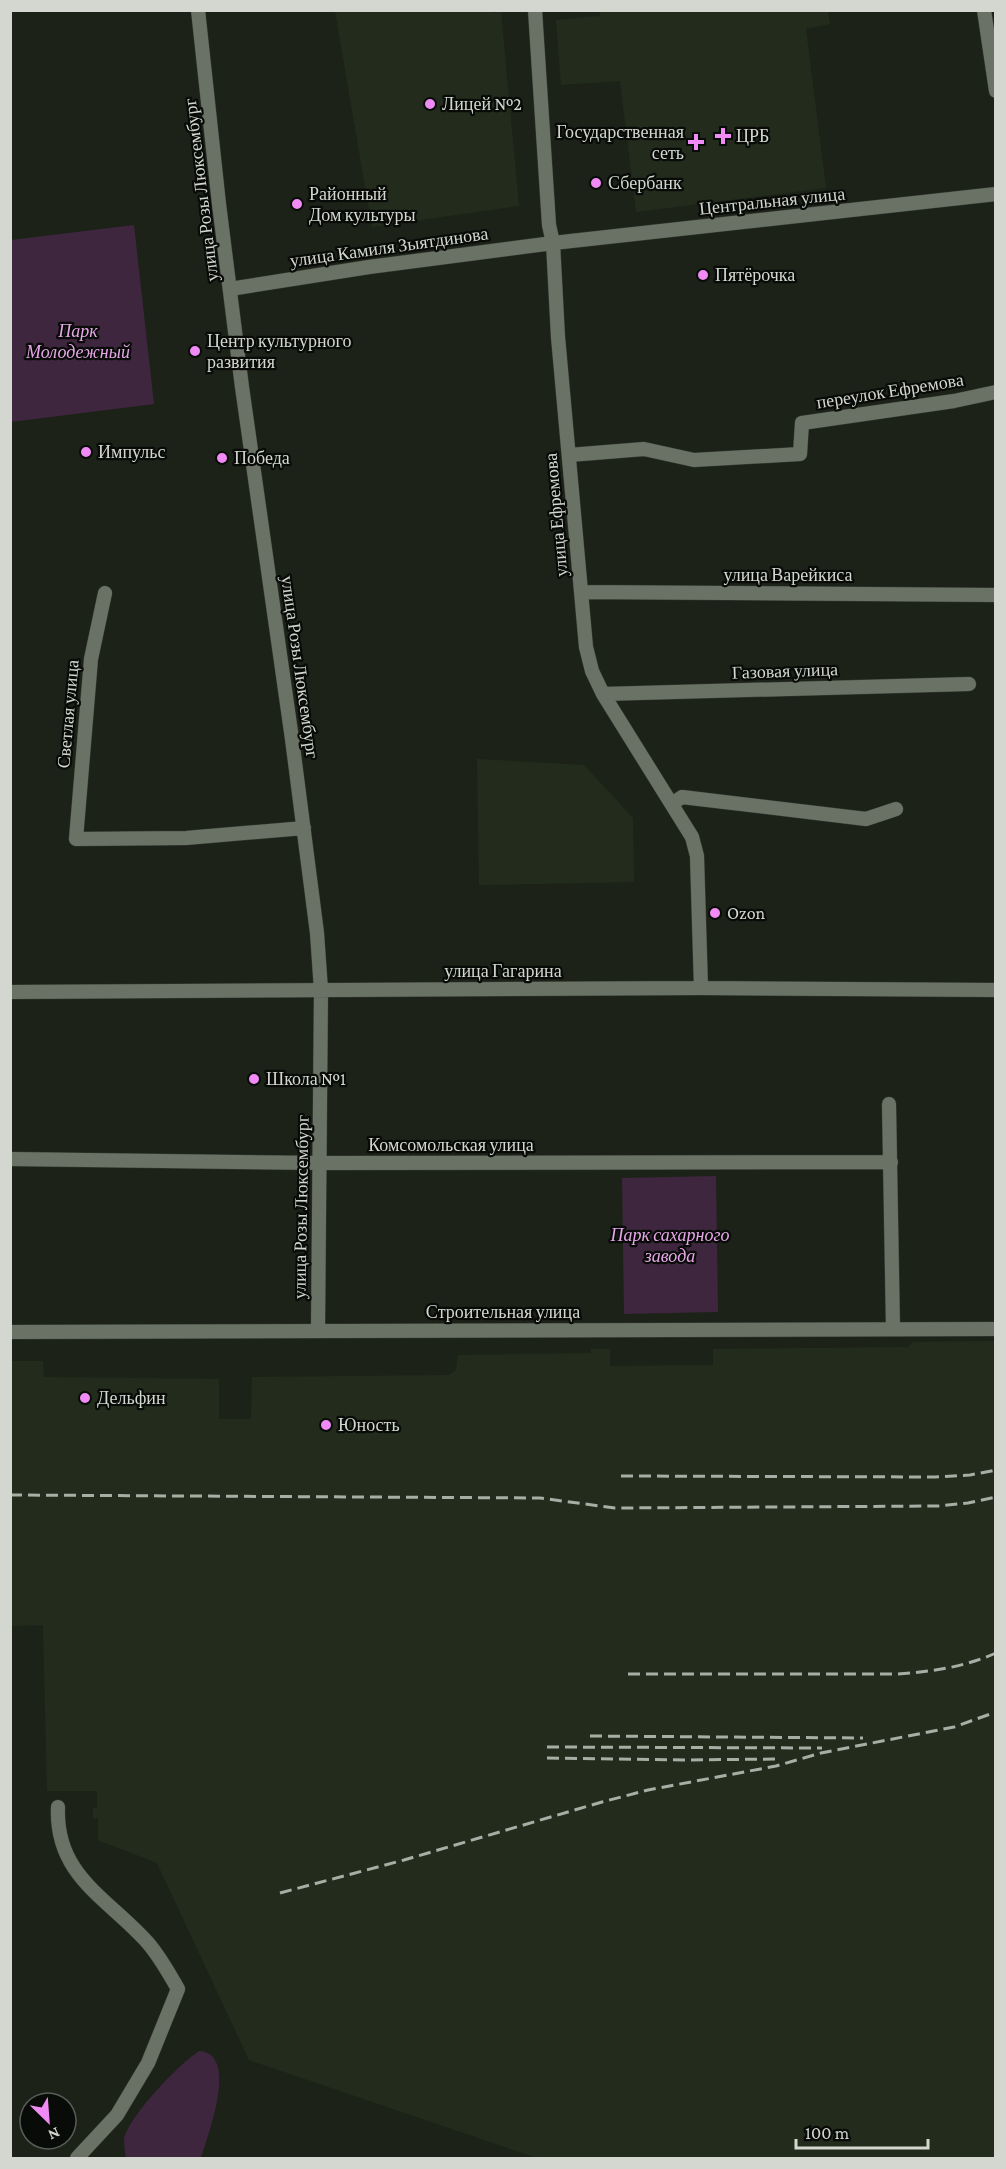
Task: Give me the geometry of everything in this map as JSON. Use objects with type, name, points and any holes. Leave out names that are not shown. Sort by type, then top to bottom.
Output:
[{"type":"street","name":"улица Розы Люксембург","points":[[198,10],[230,289],[317,933],[321,990],[318,1331]]},
{"type":"street","name":"улица Ефремова","points":[[535,10],[549,225],[553,243],[586,647],[591,671],[603,694],[673,803],[692,837],[697,856],[701,988]]},
{"type":"street","points":[[984,10],[996,91]]},
{"type":"street","name":"Центральная улица","points":[[553,243],[996,194]]},
{"type":"street","name":"улица Камиля Зыятдинова","points":[[230,289],[369,267],[553,243]]},
{"type":"street","name":"переулок Ефремова","points":[[569,455],[644,449],[694,460],[800,454],[802,423],[954,401],[996,392]]},
{"type":"street","name":"улица Варейкиса","points":[[581,592],[996,595]]},
{"type":"street","name":"Светлая улица","points":[[105,593],[91,659],[76,839],[186,838],[304,828]]},
{"type":"street","name":"Газовая улица","points":[[603,694],[969,684]]},
{"type":"street","points":[[673,803],[682,797],[866,819],[896,809]]},
{"type":"street","name":"улица Гагарина","points":[[10,992],[701,988],[996,990]]},
{"type":"street","points":[[889,1104],[894,1329]]},
{"type":"street","name":"Комсомольская улица","points":[[10,1159],[321,1163],[891,1162]]},
{"type":"street","name":"Строительная улица","points":[[10,1332],[996,1329]]},
{"type":"street","points":[[58,1807],[60,1841],[68,1860],[84,1881],[148,1943],[178,1989],[148,2063],[117,2115],[76,2158]]},
{"type":"shaded area","name":"Лицей №2","points":[[491,10],[492,13],[501,12],[519,206],[372,227],[335,11]]},
{"type":"shaded area","name":"ЦРБ","points":[[600,10],[828,11],[830,24],[806,29],[826,188],[636,212],[620,81],[561,85],[556,20],[600,16]]},
{"type":"shaded area","points":[[477,759],[584,765],[633,818],[634,882],[479,885]]},
{"type":"shaded area","points":[[995,1341],[995,2158],[537,2158],[249,2060],[157,1863],[98,1840],[98,1818],[93,1818],[93,1808],[97,1808],[97,1791],[47,1791],[43,1625],[11,1626],[11,1361],[43,1361],[44,1377],[219,1379],[219,1419],[251,1419],[252,1377],[449,1375],[456,1370],[458,1355],[591,1353],[591,1349],[610,1349],[610,1366],[713,1365],[713,1349],[908,1347],[913,1342]]},
{"type":"green space","name":"Парк Молодежный","points":[[134,225],[154,404],[11,422],[11,240]]},
{"type":"green space","name":"Парк сахарного завода","points":[[716,1176],[718,1312],[624,1314],[622,1178]]},
{"type":"green space","points":[[199,2051],[211,2055],[217,2066],[219,2080],[214,2115],[201,2158],[126,2158],[124,2140],[135,2118],[168,2079]]},
{"type":"railway","points":[[621,1476],[935,1477],[970,1475],[996,1470]]},
{"type":"railway","points":[[10,1495],[540,1498],[615,1508],[938,1506],[996,1497]]},
{"type":"railway","points":[[628,1674],[896,1674],[947,1668],[996,1653]]},
{"type":"railway","points":[[280,1893],[648,1790],[776,1766],[821,1753],[954,1727],[996,1712]]},
{"type":"railway","points":[[590,1736],[863,1738]]},
{"type":"railway","points":[[547,1747],[822,1748]]},
{"type":"railway","points":[[547,1758],[776,1759]]},
{"type":"place","name":"Лицей №2","points":[[430,104]]},
{"type":"place","name":"ЦРБ","points":[[723,136]]},
{"type":"place","name":"Государственная сеть","points":[[696,142]]},
{"type":"place","name":"Сбербанк","points":[[596,183]]},
{"type":"place","name":"Районный Дом культуры","points":[[297,204]]},
{"type":"place","name":"Пятёрочка","points":[[703,275]]},
{"type":"place","name":"Центр культурного развития","points":[[195,351]]},
{"type":"place","name":"Импульс","points":[[86,452]]},
{"type":"place","name":"Победа","points":[[222,458]]},
{"type":"place","name":"Ozon","points":[[715,913]]},
{"type":"place","name":"Школа №1","points":[[254,1079]]},
{"type":"place","name":"Дельфин","points":[[85,1398]]},
{"type":"place","name":"Юность","points":[[326,1425]]}]
